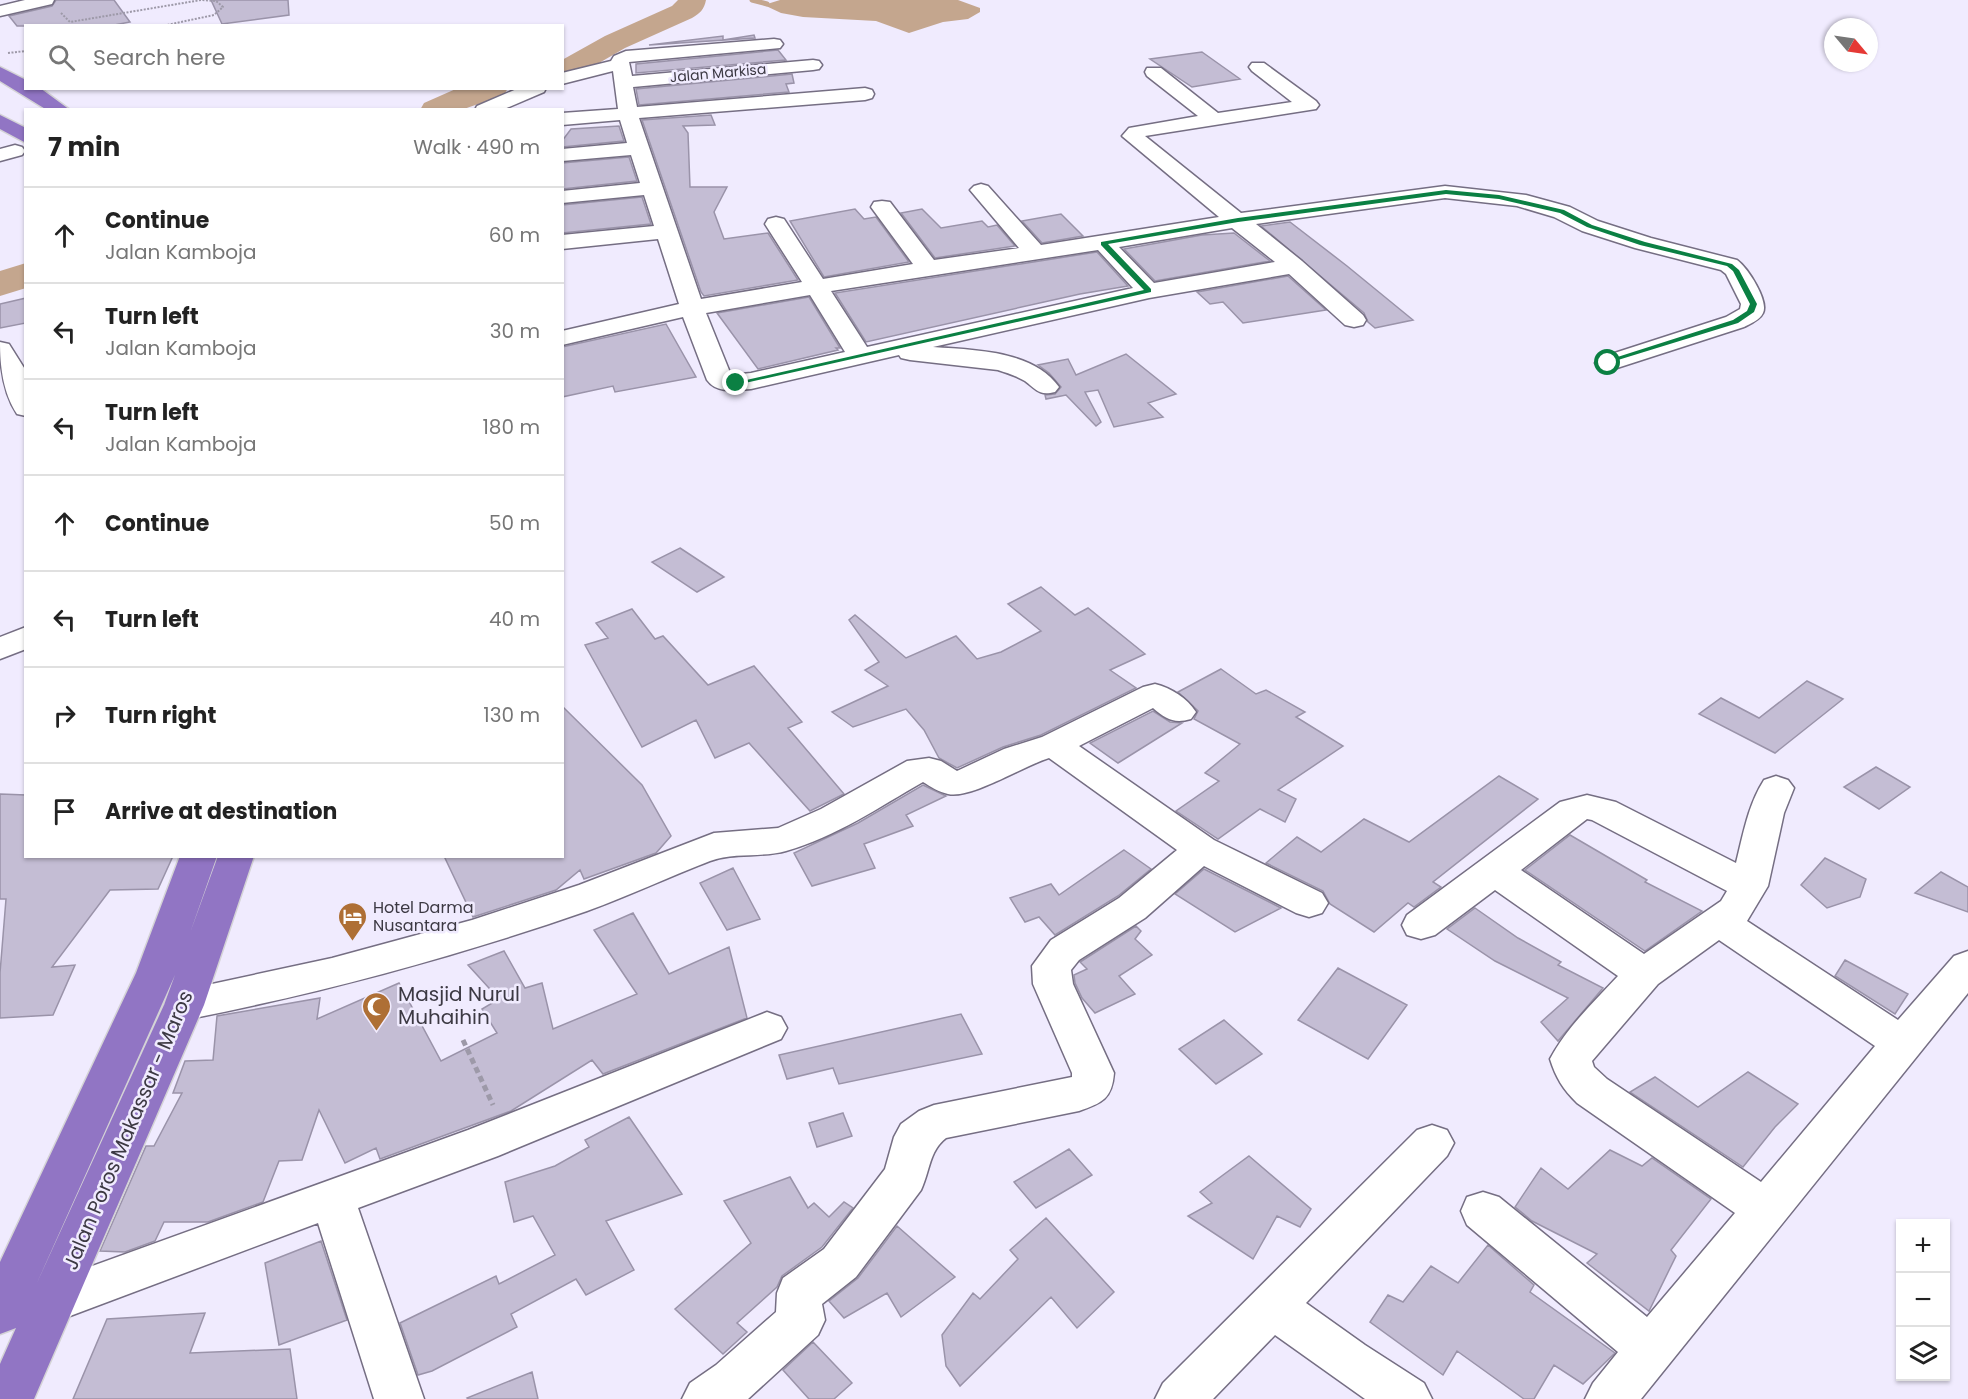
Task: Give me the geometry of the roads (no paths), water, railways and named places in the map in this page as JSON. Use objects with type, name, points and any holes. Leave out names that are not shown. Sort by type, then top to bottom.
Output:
[{"type":"highway","points":[[0,74],[24,87]]},
{"type":"highway","points":[[29,90],[58,108]]},
{"type":"highway","points":[[0,91],[28,108]]},
{"type":"highway","points":[[0,121],[13,148]]},
{"type":"highway","name":"Jalan Poros Makassar - Maros","points":[[0,1313],[156,974],[198,858]]},
{"type":"highway","name":"Jalan Poros Makassar - Maros","points":[[9,1399],[184,1005],[235,858]]},
{"type":"street","points":[[0,11],[44,1]]},
{"type":"street","points":[[774,44],[620,58],[628,113],[652,188],[692,308],[720,380],[727,383],[751,381],[869,352],[1149,291],[1294,266]]},
{"type":"street","name":"Jalan Markisa","points":[[622,73],[813,65]]},
{"type":"street","points":[[1258,67],[1309,105],[1136,132],[1132,136],[1294,266],[1354,320]]},
{"type":"street","points":[[1154,72],[1210,116],[1209,120]]},
{"type":"street","points":[[564,79],[622,73]]},
{"type":"street","points":[[489,108],[532,90]]},
{"type":"street","points":[[564,119],[865,94]]},
{"type":"street","points":[[564,155],[639,148]]},
{"type":"street","points":[[564,197],[652,188]]},
{"type":"street","points":[[981,190],[1034,251]]},
{"type":"street","points":[[564,338],[692,308],[817,286],[1034,251],[1103,243],[1238,220],[1446,192],[1499,197],[1562,212],[1590,226],[1643,243],[1729,265],[1736,270],[1753,304],[1751,312],[1735,322],[1608,363]]},
{"type":"street","points":[[882,207],[928,268]]},
{"type":"street","points":[[776,224],[817,286],[869,352],[998,363],[1025,370],[1046,387]]},
{"type":"street","points":[[564,242],[667,231]]},
{"type":"street","points":[[1103,243],[1149,291]]},
{"type":"street","points":[[0,349],[24,403]]},
{"type":"street","points":[[0,626],[24,615]]},
{"type":"street","points":[[0,649],[24,637]]},
{"type":"street","points":[[184,1005],[273,988],[445,943],[577,900],[714,846],[729,843],[762,843],[788,837],[814,826],[919,769],[929,769],[950,783],[961,783],[1016,757],[1054,745],[1155,694],[1179,712]]},
{"type":"street","points":[[1054,745],[1201,849],[1310,903]]},
{"type":"street","points":[[1766,1210],[1592,1090],[1576,1076],[1570,1059],[1583,1041],[1644,974],[1734,911],[1749,886],[1766,813],[1776,788]]},
{"type":"street","points":[[1421,925],[1573,811],[1587,807],[1603,811],[1749,886]]},
{"type":"street","points":[[707,1399],[733,1381],[801,1320],[798,1305],[800,1293],[840,1263],[905,1177],[916,1137],[934,1123],[1079,1094],[1092,1086],[1093,1072],[1053,984],[1052,966],[1065,950],[1132,908],[1201,849]]},
{"type":"street","points":[[1495,871],[1644,974]]},
{"type":"street","points":[[1719,921],[1902,1043]]},
{"type":"street","points":[[1610,1399],[1902,1043],[1968,966]]},
{"type":"street","points":[[54,1301],[508,1132],[767,1028]]},
{"type":"street","points":[[1180,1399],[1432,1143]]},
{"type":"street","points":[[332,1198],[399,1399]]},
{"type":"street","points":[[1483,1211],[1650,1349]]},
{"type":"street","points":[[1273,1306],[1348,1361],[1407,1399]]},
{"type":"waterway","points":[[564,70],[624,37],[682,12],[691,7],[692,0]]},
{"type":"waterway","points":[[752,0],[767,4]]},
{"type":"waterway","points":[[439,108],[463,97],[486,90]]},
{"type":"waterway","points":[[0,285],[24,275]]},
{"type":"place","name":"Hotel Darma Nusantara","points":[[352,942]]},
{"type":"place","name":"Masjid Nurul Muhaihin","points":[[377,1032]]}]
